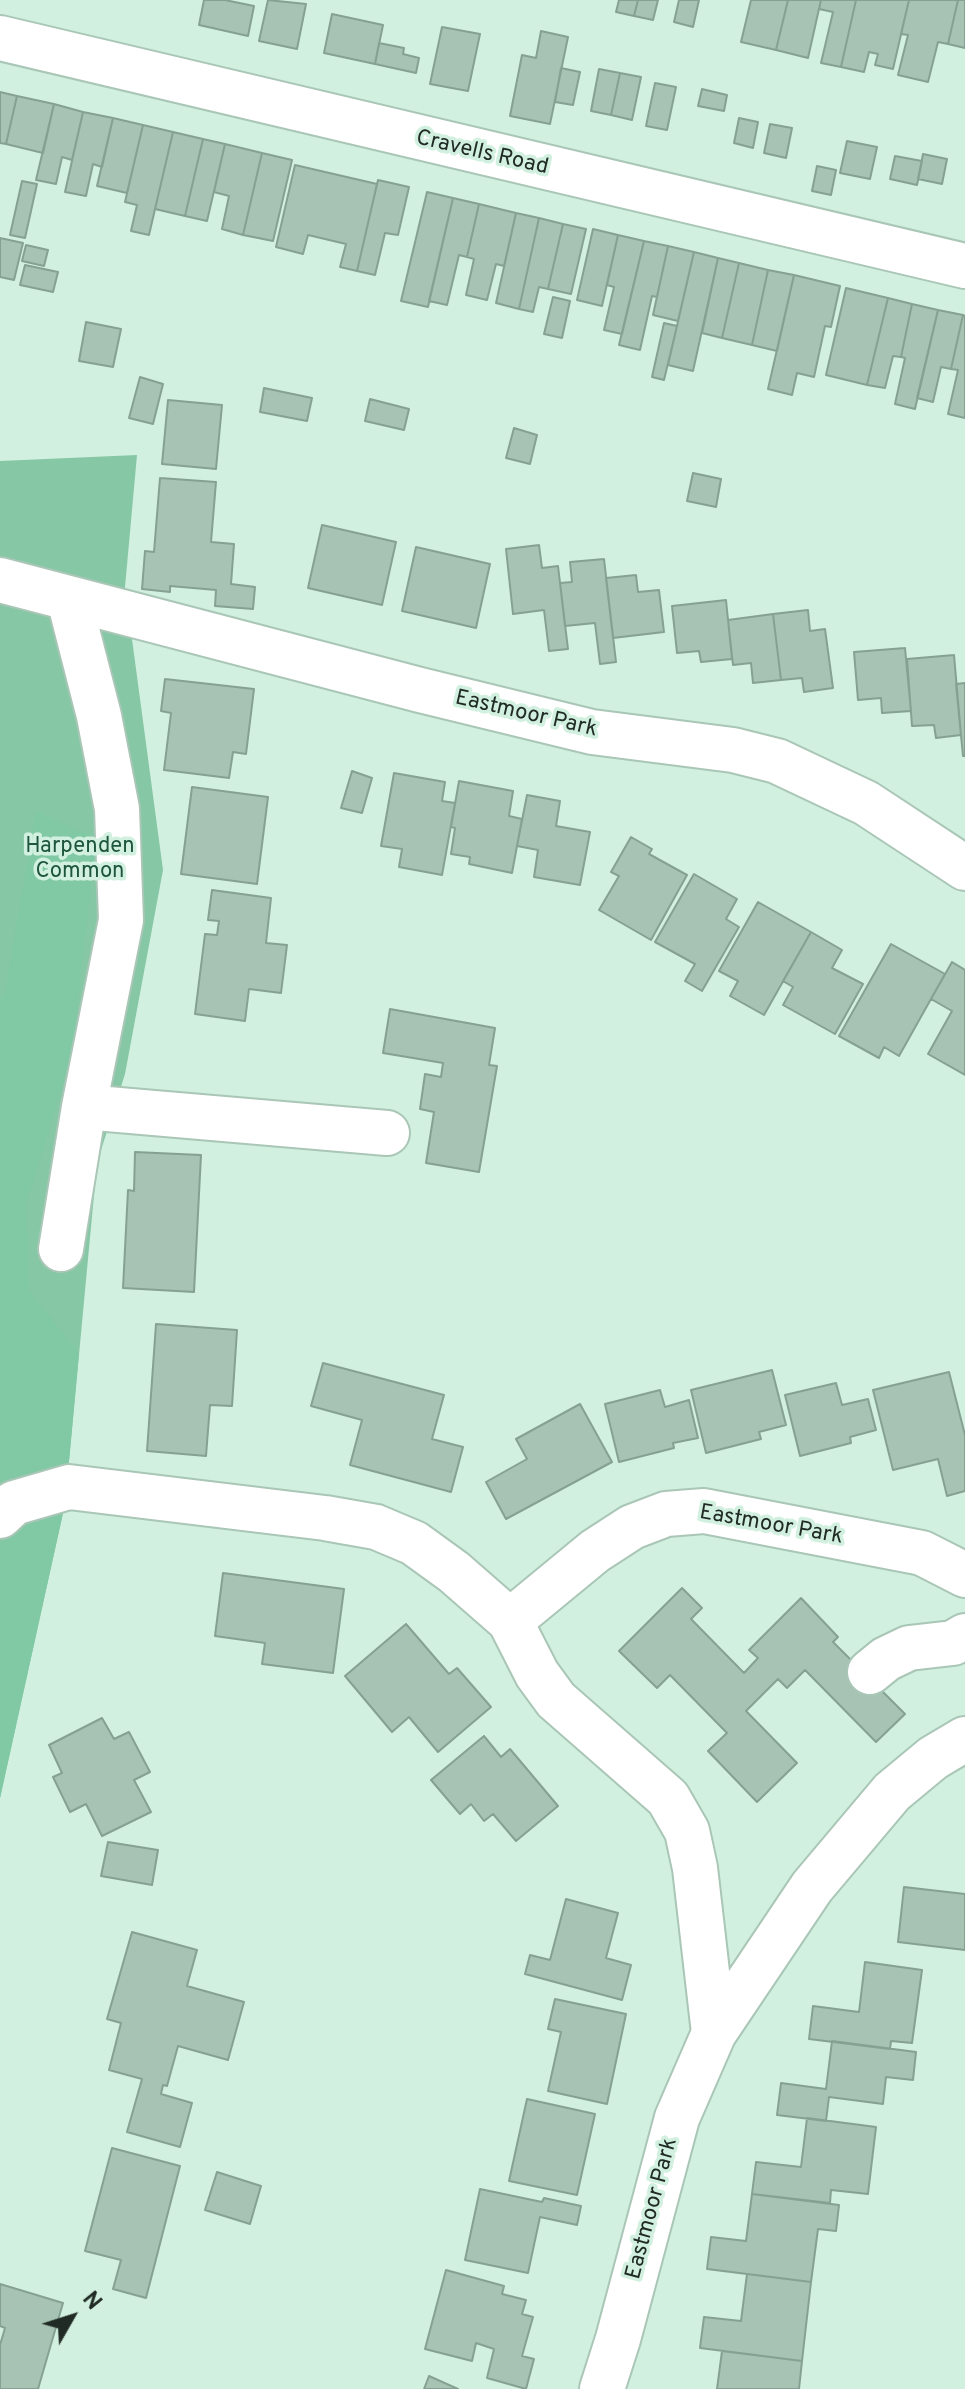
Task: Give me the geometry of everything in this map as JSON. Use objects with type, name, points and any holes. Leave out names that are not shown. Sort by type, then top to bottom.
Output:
[{"type":"street","name":"Cravells Road","points":[[0,38],[965,266]]},
{"type":"street","name":"Eastmoor Park","points":[[0,580],[592,732],[733,750],[777,761],[866,803],[965,868]]},
{"type":"street","points":[[61,1249],[84,1107],[121,920],[117,809],[102,732],[69,599]]},
{"type":"street","points":[[84,1107],[387,1133]]},
{"type":"street","points":[[0,1516],[14,1503],[69,1487],[325,1518],[376,1527],[414,1543],[454,1572],[510,1621],[537,1674],[556,1700],[668,1798],[687,1831],[695,1868],[714,2033]]},
{"type":"street","name":"Eastmoor Park","points":[[510,1621],[595,1551],[632,1527],[666,1514],[704,1511],[922,1553],[965,1575]]},
{"type":"street","points":[[870,1672],[886,1659],[909,1648],[953,1643],[965,1636]]},
{"type":"street","name":"Eastmoor Park","points":[[602,2389],[677,2118],[714,2033],[812,1887],[892,1792],[933,1758],[965,1739]]},
{"type":"green space","name":"Harpenden Common","points":[[137,455],[125,587],[163,870],[125,1074],[97,1163],[65,1504],[0,1798],[0,461]]},
{"type":"green space","points":[[36,811],[96,839],[72,1053],[26,1205],[29,1291],[79,1353],[65,1504],[0,1798],[0,1001],[5,992]]},
{"type":"building","points":[[204,0],[225,0],[254,6],[248,36],[199,25]]},
{"type":"building","points":[[268,0],[306,4],[297,49],[259,41]]},
{"type":"building","points":[[619,0],[638,0],[634,16],[616,12]]},
{"type":"building","points":[[638,0],[658,0],[653,20],[634,16]]},
{"type":"building","points":[[679,0],[699,0],[693,27],[674,22]]},
{"type":"building","points":[[751,0],[788,0],[776,50],[741,42]]},
{"type":"building","points":[[788,0],[821,0],[808,58],[776,50]]},
{"type":"building","points":[[821,0],[856,0],[841,67],[821,63],[833,12],[819,9]]},
{"type":"building","points":[[856,0],[909,0],[893,69],[875,65],[878,54],[869,52],[864,72],[841,67]]},
{"type":"building","points":[[909,0],[958,0],[948,44],[938,42],[928,82],[898,75],[908,35],[901,34]]},
{"type":"building","points":[[958,0],[965,0],[965,48],[948,44]]},
{"type":"building","points":[[332,14],[383,25],[375,64],[324,53]]},
{"type":"building","points":[[442,27],[480,34],[468,91],[430,84]]},
{"type":"building","points":[[541,31],[568,37],[550,124],[510,116],[522,55],[536,58]]},
{"type":"building","points":[[379,43],[404,48],[403,54],[419,58],[416,73],[375,64]]},
{"type":"building","points":[[561,68],[580,72],[573,105],[555,102]]},
{"type":"building","points":[[599,69],[620,73],[611,115],[591,111]]},
{"type":"building","points":[[620,73],[641,77],[632,120],[611,115]]},
{"type":"building","points":[[655,83],[676,87],[667,130],[646,126]]},
{"type":"building","points":[[702,89],[727,95],[724,111],[698,106]]},
{"type":"building","points":[[0,92],[17,96],[6,144],[0,143]]},
{"type":"building","points":[[17,96],[54,104],[43,153],[6,144]]},
{"type":"building","points":[[54,104],[83,112],[72,160],[62,157],[56,184],[36,180]]},
{"type":"building","points":[[83,112],[113,118],[102,167],[93,164],[86,196],[65,192]]},
{"type":"building","points":[[113,118],[143,125],[127,193],[97,186]]},
{"type":"building","points":[[739,118],[758,122],[753,148],[734,143]]},
{"type":"building","points":[[770,124],[792,128],[786,158],[764,153]]},
{"type":"building","points":[[143,125],[173,132],[149,235],[131,231],[137,205],[125,202]]},
{"type":"building","points":[[173,132],[203,139],[185,216],[155,209]]},
{"type":"building","points":[[203,139],[225,144],[207,221],[185,216]]},
{"type":"building","points":[[847,141],[877,147],[870,179],[840,173]]},
{"type":"building","points":[[225,144],[262,153],[243,235],[222,229],[229,196],[214,192]]},
{"type":"building","points":[[262,153],[292,160],[273,241],[243,235]]},
{"type":"building","points":[[923,154],[947,159],[942,184],[918,179]]},
{"type":"building","points":[[895,156],[922,161],[917,185],[890,179]]},
{"type":"building","points":[[295,165],[377,184],[357,271],[340,267],[346,244],[308,235],[303,254],[276,247]]},
{"type":"building","points":[[817,166],[836,170],[831,195],[812,191]]},
{"type":"building","points":[[378,180],[409,187],[398,235],[385,233],[375,275],[357,271]]},
{"type":"building","points":[[22,181],[37,184],[25,238],[10,235]]},
{"type":"building","points":[[427,192],[453,198],[428,307],[401,301]]},
{"type":"building","points":[[453,198],[479,204],[467,257],[459,255],[447,305],[429,301]]},
{"type":"building","points":[[479,204],[516,213],[504,266],[496,264],[487,300],[466,295],[474,259],[467,257]]},
{"type":"building","points":[[516,213],[539,218],[519,309],[496,303]]},
{"type":"building","points":[[539,218],[563,224],[548,289],[539,287],[533,312],[519,309]]},
{"type":"building","points":[[563,224],[586,229],[571,294],[548,289]]},
{"type":"building","points":[[593,229],[618,235],[602,306],[577,300]]},
{"type":"building","points":[[618,235],[644,241],[622,334],[604,330],[614,287],[607,285]]},
{"type":"building","points":[[0,238],[23,243],[14,280],[0,277]]},
{"type":"building","points":[[644,241],[668,246],[657,297],[652,296],[640,350],[619,345]]},
{"type":"building","points":[[26,245],[48,250],[44,266],[22,261]]},
{"type":"building","points":[[668,246],[694,252],[678,321],[653,315]]},
{"type":"building","points":[[694,252],[718,258],[693,371],[668,365]]},
{"type":"building","points":[[718,258],[739,263],[722,338],[702,333]]},
{"type":"building","points":[[739,263],[768,270],[752,345],[722,338]]},
{"type":"building","points":[[25,265],[58,272],[53,292],[20,285]]},
{"type":"building","points":[[768,270],[794,275],[777,351],[752,345]]},
{"type":"building","points":[[794,275],[840,286],[831,327],[825,326],[814,377],[797,373],[792,395],[768,389]]},
{"type":"building","points":[[846,288],[888,298],[867,385],[826,375]]},
{"type":"building","points":[[553,297],[570,301],[562,338],[544,334]]},
{"type":"building","points":[[888,298],[912,304],[901,357],[893,356],[885,388],[867,385]]},
{"type":"building","points":[[912,304],[938,310],[915,409],[895,404]]},
{"type":"building","points":[[938,310],[963,315],[951,369],[941,367],[933,402],[917,398]]},
{"type":"building","points":[[963,315],[965,418],[948,414],[958,370],[951,369]]},
{"type":"building","points":[[86,322],[121,329],[113,367],[79,361]]},
{"type":"building","points":[[664,323],[677,326],[664,380],[652,377]]},
{"type":"building","points":[[140,377],[163,384],[153,424],[129,418]]},
{"type":"building","points":[[264,388],[312,398],[307,421],[260,412]]},
{"type":"building","points":[[370,399],[409,409],[404,430],[365,421]]},
{"type":"building","points":[[168,400],[222,405],[216,469],[162,464]]},
{"type":"building","points":[[514,428],[537,435],[530,464],[506,458]]},
{"type":"building","points":[[693,473],[721,479],[716,507],[687,501]]},
{"type":"building","points":[[160,478],[216,482],[211,542],[234,544],[231,584],[255,587],[253,609],[215,606],[216,590],[170,586],[170,592],[142,589],[145,551],[154,552]]},
{"type":"building","points":[[322,525],[396,542],[382,605],[308,588]]},
{"type":"building","points":[[539,545],[542,568],[558,566],[568,649],[549,651],[544,610],[513,614],[506,549]]},
{"type":"building","points":[[416,547],[490,564],[476,628],[402,611]]},
{"type":"building","points":[[604,559],[616,662],[600,664],[595,623],[565,626],[560,583],[572,582],[570,562]]},
{"type":"building","points":[[636,575],[638,592],[659,590],[664,632],[613,638],[606,578]]},
{"type":"building","points":[[726,600],[732,659],[701,662],[699,651],[677,653],[672,606]]},
{"type":"building","points":[[808,610],[810,631],[825,629],[833,688],[804,692],[802,678],[781,680],[773,614]]},
{"type":"building","points":[[773,614],[781,680],[753,683],[751,663],[733,665],[728,620]]},
{"type":"building","points":[[905,648],[911,711],[882,713],[881,698],[858,700],[854,652]]},
{"type":"building","points":[[954,655],[961,735],[936,738],[934,725],[912,726],[907,659]]},
{"type":"building","points":[[165,679],[254,689],[246,754],[233,752],[229,778],[164,770],[171,713],[161,711]]},
{"type":"building","points":[[965,683],[965,756],[963,756],[956,684]]},
{"type":"building","points":[[352,771],[372,778],[362,813],[341,808]]},
{"type":"building","points":[[394,773],[445,782],[442,801],[455,803],[442,875],[399,867],[402,849],[381,846]]},
{"type":"building","points":[[459,781],[513,791],[509,816],[522,819],[512,873],[469,864],[470,857],[451,854],[455,828],[451,827]]},
{"type":"building","points":[[192,787],[268,797],[257,884],[181,874]]},
{"type":"building","points":[[527,795],[560,801],[556,826],[590,832],[580,885],[534,877],[538,850],[517,846]]},
{"type":"building","points":[[631,837],[652,849],[649,854],[687,875],[651,940],[599,910],[619,876],[611,872]]},
{"type":"building","points":[[694,874],[737,899],[726,919],[739,927],[702,991],[685,981],[695,964],[655,942]]},
{"type":"building","points":[[212,890],[271,898],[266,943],[287,945],[281,993],[249,989],[245,1021],[195,1014],[205,934],[217,935],[219,921],[208,920]]},
{"type":"building","points":[[758,902],[811,932],[764,1015],[730,996],[738,981],[719,971]]},
{"type":"building","points":[[811,932],[842,950],[832,968],[863,984],[835,1034],[783,1005],[793,987],[783,981]]},
{"type":"building","points":[[891,944],[945,974],[899,1056],[884,1047],[879,1058],[839,1036]]},
{"type":"building","points":[[952,962],[965,970],[965,1075],[928,1054],[952,1011],[931,999]]},
{"type":"building","points":[[390,1009],[495,1028],[489,1065],[497,1066],[479,1172],[426,1163],[434,1112],[420,1109],[425,1074],[441,1077],[443,1063],[383,1053]]},
{"type":"building","points":[[135,1152],[201,1155],[194,1292],[123,1288],[128,1190],[134,1191]]},
{"type":"building","points":[[156,1324],[237,1330],[232,1406],[210,1405],[206,1456],[147,1451]]},
{"type":"building","points":[[323,1363],[444,1395],[432,1439],[463,1447],[451,1492],[350,1465],[362,1420],[311,1406]]},
{"type":"building","points":[[772,1370],[786,1425],[759,1432],[761,1439],[706,1453],[691,1390]]},
{"type":"building","points":[[949,1372],[965,1435],[965,1491],[947,1496],[938,1459],[893,1470],[873,1390]]},
{"type":"building","points":[[836,1383],[842,1405],[868,1399],[876,1430],[850,1437],[851,1443],[800,1456],[785,1395]]},
{"type":"building","points":[[660,1390],[665,1407],[689,1400],[698,1438],[673,1443],[674,1448],[619,1462],[605,1404]]},
{"type":"building","points":[[580,1404],[612,1462],[506,1519],[486,1482],[527,1459],[516,1439]]},
{"type":"building","points":[[223,1573],[344,1589],[333,1673],[262,1664],[265,1643],[215,1636]]},
{"type":"building","points":[[682,1588],[702,1608],[691,1619],[744,1673],[758,1658],[749,1650],[801,1598],[838,1637],[833,1642],[905,1714],[876,1742],[805,1670],[787,1688],[778,1679],[746,1711],[797,1763],[757,1802],[708,1751],[727,1733],[670,1675],[657,1688],[619,1651]]},
{"type":"building","points":[[406,1624],[449,1674],[457,1668],[491,1707],[438,1752],[409,1717],[392,1732],[345,1676]]},
{"type":"building","points":[[102,1718],[114,1739],[129,1732],[150,1772],[134,1780],[151,1812],[102,1836],[86,1804],[70,1812],[53,1777],[62,1773],[49,1745]]},
{"type":"building","points":[[484,1736],[501,1757],[510,1749],[558,1806],[516,1841],[493,1814],[484,1821],[471,1804],[460,1814],[431,1780]]},
{"type":"building","points":[[108,1842],[158,1850],[152,1885],[101,1876]]},
{"type":"building","points":[[904,1887],[965,1894],[965,1950],[898,1942]]},
{"type":"building","points":[[566,1899],[618,1913],[606,1958],[631,1965],[622,2000],[525,1974],[530,1955],[550,1960]]},
{"type":"building","points":[[132,1932],[197,1950],[187,1986],[244,2002],[228,2060],[178,2046],[167,2086],[163,2085],[161,2094],[192,2103],[180,2147],[127,2132],[142,2079],[109,2070],[121,2023],[107,2019]]},
{"type":"building","points":[[865,1962],[922,1970],[912,2043],[891,2041],[890,2049],[809,2039],[813,2006],[859,2012]]},
{"type":"building","points":[[555,1999],[626,2014],[607,2104],[548,2091],[561,2032],[548,2029]]},
{"type":"building","points":[[832,2041],[916,2052],[913,2080],[886,2077],[883,2104],[829,2097],[826,2121],[777,2115],[781,2083],[826,2089]]},
{"type":"building","points":[[527,2099],[595,2114],[577,2195],[509,2181]]},
{"type":"building","points":[[807,2118],[876,2127],[868,2194],[831,2190],[830,2203],[752,2194],[756,2162],[801,2167]]},
{"type":"building","points":[[112,2148],[180,2166],[146,2298],[113,2289],[121,2260],[85,2251]]},
{"type":"building","points":[[217,2172],[261,2186],[250,2224],[205,2210]]},
{"type":"building","points":[[480,2189],[542,2202],[544,2198],[581,2206],[577,2225],[540,2217],[528,2273],[465,2260]]},
{"type":"building","points":[[752,2194],[839,2205],[836,2231],[818,2229],[811,2282],[707,2269],[711,2237],[746,2241]]},
{"type":"building","points":[[446,2270],[504,2286],[502,2294],[526,2300],[522,2314],[533,2317],[522,2356],[534,2359],[526,2389],[487,2378],[494,2349],[476,2343],[472,2361],[425,2349]]},
{"type":"building","points":[[747,2274],[811,2282],[802,2361],[700,2348],[704,2317],[741,2321]]},
{"type":"building","points":[[0,2284],[63,2303],[38,2389],[0,2389],[0,2345],[5,2328],[0,2326]]},
{"type":"building","points":[[722,2351],[802,2361],[799,2389],[717,2389]]},
{"type":"building","points":[[429,2376],[458,2389],[424,2389]]}]
